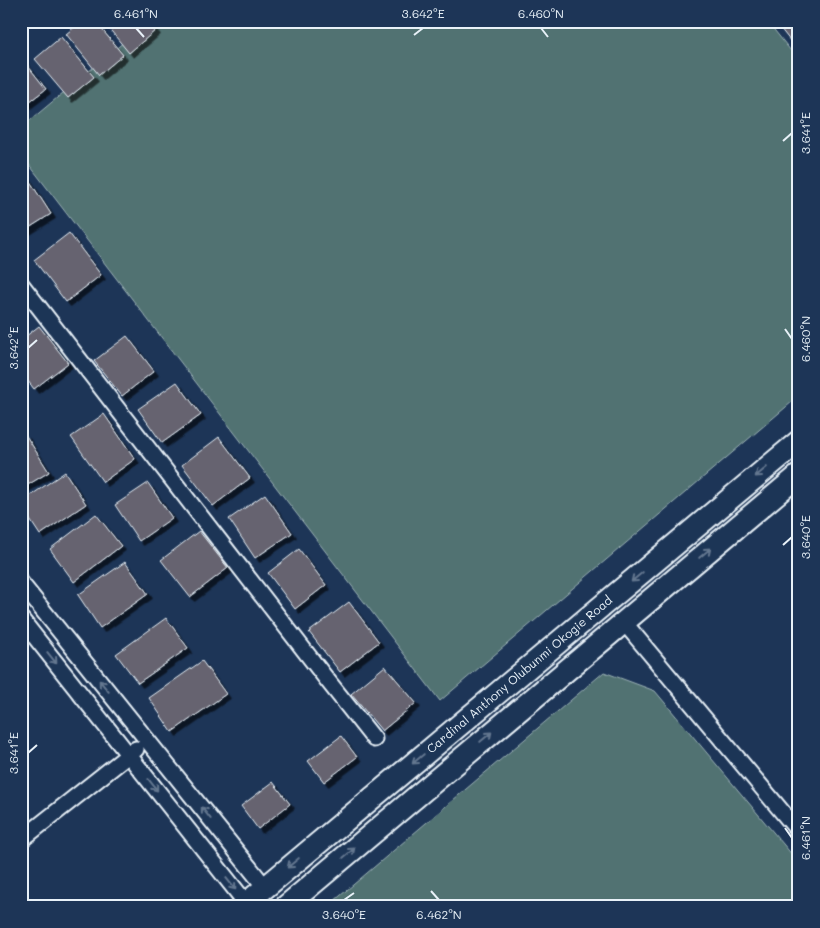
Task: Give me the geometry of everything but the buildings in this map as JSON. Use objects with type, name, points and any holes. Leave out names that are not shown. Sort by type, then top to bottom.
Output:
[{"type":"street","points":[[21,284],[374,739]]},
{"type":"street","name":"Cardinal Anthony Olubunmi Okogie Road","points":[[244,905],[799,441]]},
{"type":"street","name":"Cardinal Anthony Olubunmi Okogie Road","points":[[285,907],[799,475]]},
{"type":"street","points":[[21,583],[265,887]]},
{"type":"street","points":[[21,620],[130,754],[244,905]]},
{"type":"street","points":[[623,621],[799,832]]},
{"type":"street","points":[[21,840],[147,740]]},
{"type":"green space","points":[[149,21],[767,21],[799,61],[799,396],[440,701],[21,154],[21,128]]},
{"type":"green space","points":[[604,672],[655,691],[799,863],[799,907],[327,907]]}]
